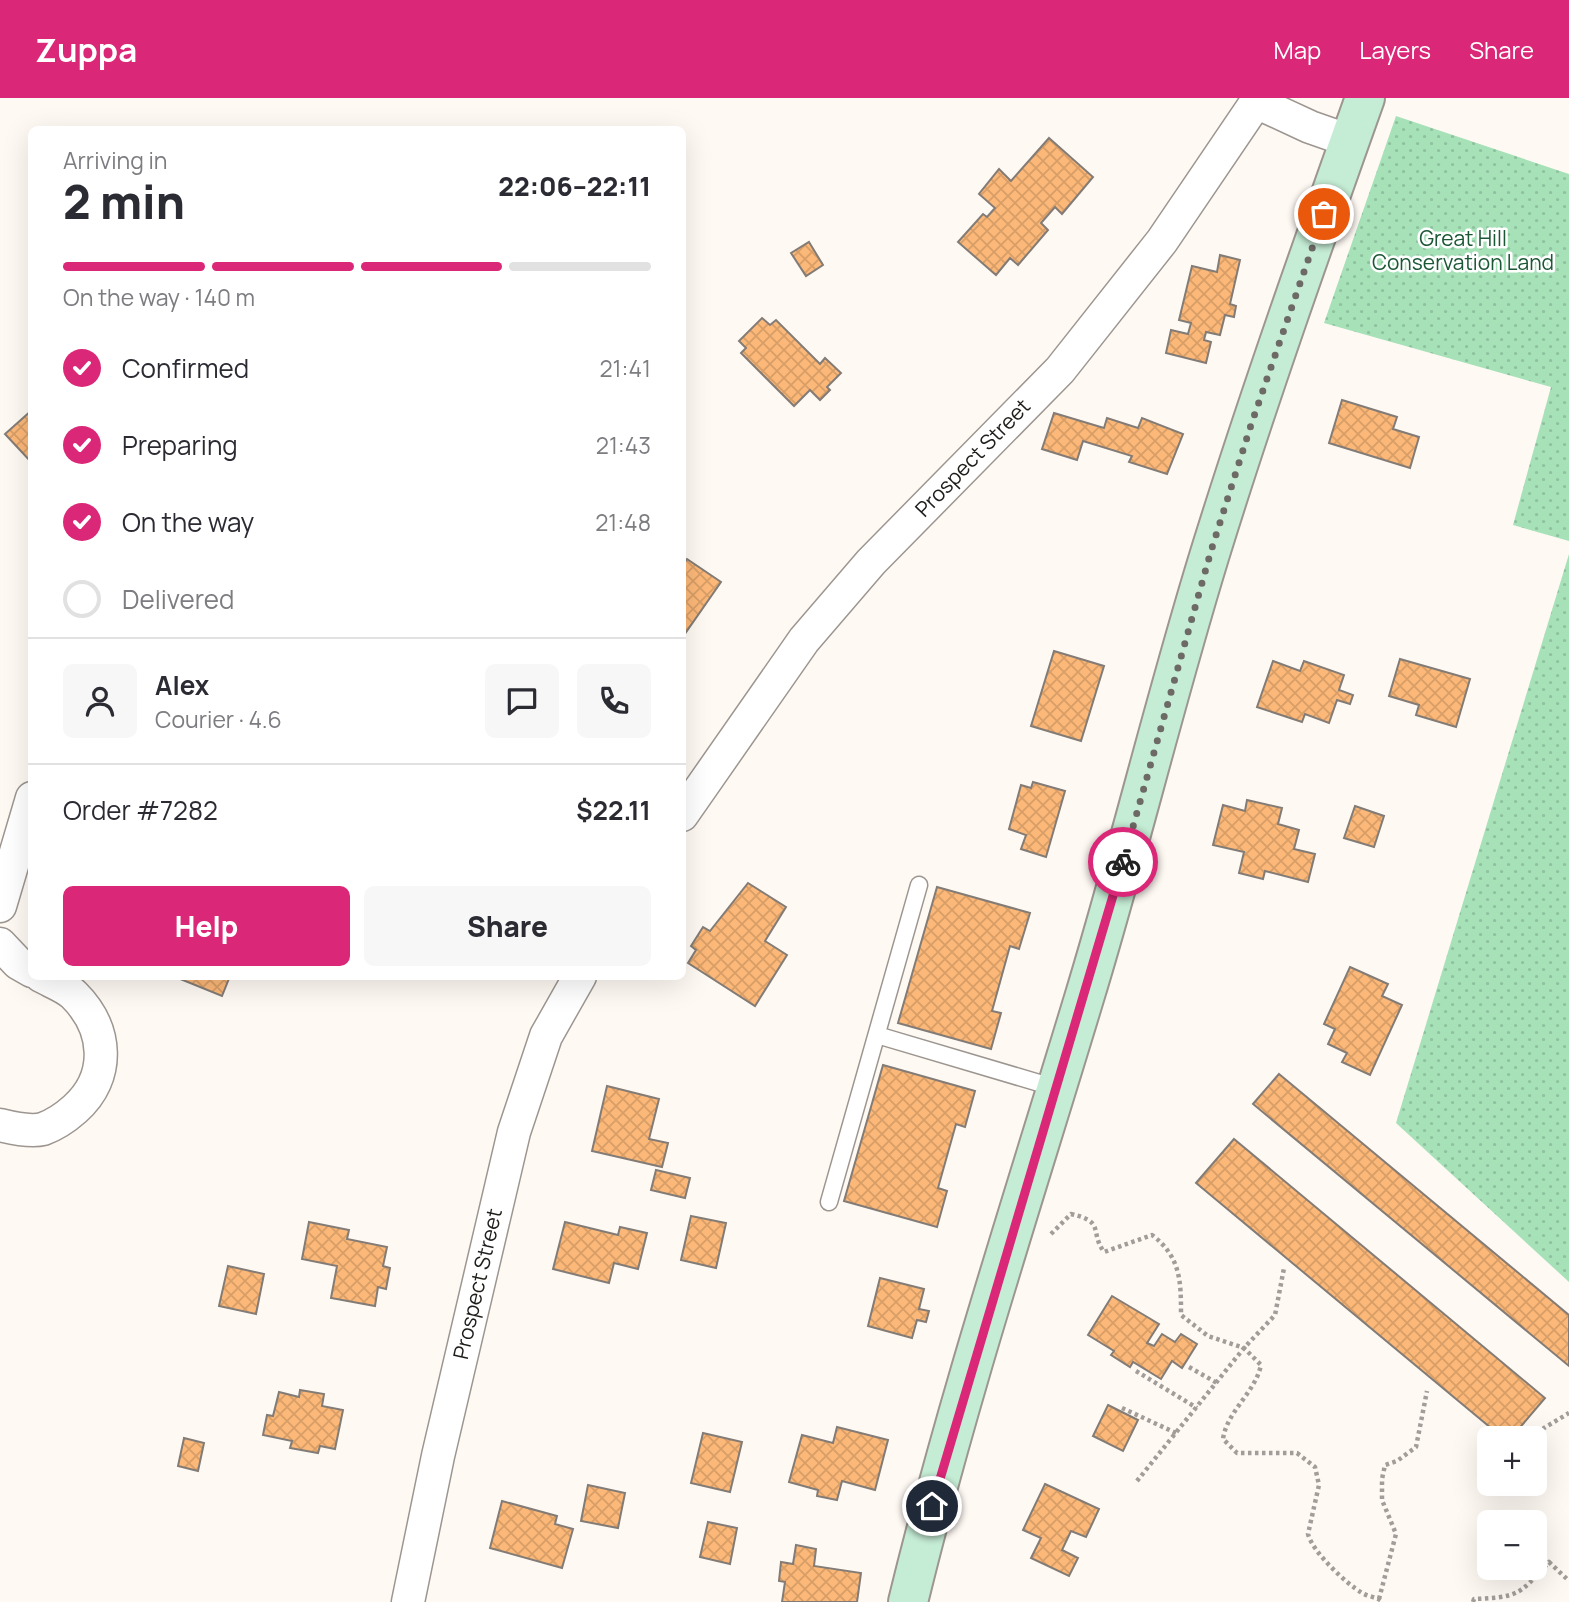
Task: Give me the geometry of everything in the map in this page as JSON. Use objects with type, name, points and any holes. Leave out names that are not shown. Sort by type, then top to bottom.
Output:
[{"type":"main road","points":[[908,1602],[932,1506],[1005,1251],[1085,993],[1211,551],[1251,425],[1365,98]]},
{"type":"street","points":[[1258,100],[1310,127],[1350,141]]},
{"type":"street","name":"Prospect Street","points":[[686,809],[804,640],[872,562],[1060,370],[1162,242],[1258,100]]},
{"type":"street","points":[[0,906],[28,812]]},
{"type":"street","points":[[0,944],[18,963],[28,969]]},
{"type":"street","points":[[0,1125],[41,1130],[67,1116],[88,1097],[100,1069],[101,1047],[91,1017],[73,993],[49,980]]},
{"type":"street","name":"Prospect Street","points":[[408,1602],[441,1442],[514,1132],[547,1036],[578,980]]},
{"type":"lane","points":[[829,1202],[919,886]]},
{"type":"lane","points":[[877,1035],[1056,1088]]},
{"type":"path","points":[[1047,1239],[1071,1214],[1088,1218],[1096,1226],[1104,1252],[1152,1235],[1166,1245],[1178,1268],[1181,1315],[1208,1336],[1244,1348],[1261,1365],[1258,1380],[1225,1427],[1223,1439],[1237,1453],[1297,1453],[1315,1468],[1319,1485],[1308,1534],[1310,1542],[1333,1569],[1363,1593],[1381,1600],[1395,1534],[1382,1500],[1385,1465],[1397,1461],[1416,1447],[1427,1391]]},
{"type":"path","points":[[1137,1481],[1244,1348],[1275,1315],[1284,1268]]},
{"type":"path","points":[[1189,1367],[1217,1383]]},
{"type":"path","points":[[1136,1371],[1197,1408]]},
{"type":"path","points":[[1122,1408],[1176,1433]]},
{"type":"path","points":[[1547,1426],[1569,1413]]},
{"type":"path","points":[[1474,1602],[1474,1599],[1506,1598],[1525,1589],[1549,1562],[1569,1581]]},
{"type":"green space","name":"Great Hill Conservation Land","points":[[1396,116],[1569,174],[1569,541],[1513,525],[1551,387],[1324,323]]},
{"type":"green space","points":[[1569,554],[1569,1282],[1396,1123]]},
{"type":"building","points":[[1049,138],[1093,177],[1062,214],[1055,207],[1041,223],[1048,230],[1018,265],[1010,258],[996,275],[958,242],[983,214],[987,217],[995,208],[979,194],[999,169],[1011,181]]},
{"type":"building","points":[[809,242],[823,265],[806,276],[791,253]]},
{"type":"building","points":[[1220,255],[1240,260],[1230,304],[1236,306],[1234,317],[1225,315],[1220,335],[1206,332],[1204,340],[1211,342],[1206,363],[1166,353],[1171,330],[1188,334],[1191,323],[1179,320],[1192,266],[1217,272]]},
{"type":"building","points":[[762,318],[770,325],[776,320],[820,364],[825,358],[841,373],[827,387],[830,390],[820,400],[810,390],[794,406],[741,353],[746,348],[739,341]]},
{"type":"building","points":[[1342,400],[1397,417],[1393,429],[1419,437],[1410,468],[1329,443]]},
{"type":"building","points":[[1054,413],[1104,428],[1107,418],[1138,428],[1142,418],[1183,434],[1167,474],[1129,462],[1132,456],[1083,441],[1077,460],[1042,449]]},
{"type":"building","points":[[28,414],[28,459],[5,434]]},
{"type":"building","points":[[686,560],[721,582],[686,632]]},
{"type":"building","points":[[1054,651],[1104,666],[1081,741],[1031,726]]},
{"type":"building","points":[[1400,659],[1470,679],[1456,727],[1416,715],[1419,705],[1389,696]]},
{"type":"building","points":[[1273,661],[1300,671],[1304,661],[1344,675],[1339,690],[1353,695],[1350,704],[1337,700],[1329,723],[1305,714],[1302,722],[1257,707]]},
{"type":"building","points":[[1033,782],[1065,791],[1046,857],[1021,849],[1026,835],[1009,829],[1021,785],[1031,788]]},
{"type":"building","points":[[1247,800],[1282,808],[1278,824],[1299,830],[1294,849],[1315,854],[1308,882],[1265,871],[1263,879],[1239,873],[1244,852],[1213,845],[1223,805],[1245,811]]},
{"type":"building","points":[[1355,806],[1384,816],[1374,847],[1344,838]]},
{"type":"building","points":[[748,883],[786,907],[765,941],[787,955],[755,1006],[688,963],[696,950],[691,946],[703,927],[710,931]]},
{"type":"building","points":[[937,887],[1030,913],[1019,949],[1010,946],[992,1011],[1001,1013],[991,1049],[898,1023]]},
{"type":"building","points":[[1350,967],[1388,984],[1382,996],[1402,1005],[1370,1075],[1342,1062],[1347,1053],[1328,1044],[1335,1029],[1324,1024]]},
{"type":"building","points":[[183,980],[228,980],[222,996]]},
{"type":"building","points":[[883,1065],[975,1091],[965,1127],[956,1124],[938,1188],[947,1191],[937,1227],[844,1201]]},
{"type":"building","points":[[1279,1074],[1569,1315],[1569,1366],[1253,1104]]},
{"type":"building","points":[[607,1086],[659,1099],[649,1139],[668,1143],[662,1167],[592,1151]]},
{"type":"building","points":[[1234,1139],[1545,1398],[1521,1426],[1489,1426],[1196,1183]]},
{"type":"building","points":[[656,1170],[690,1178],[685,1198],[651,1190]]},
{"type":"building","points":[[691,1216],[726,1223],[716,1268],[681,1260]]},
{"type":"building","points":[[309,1222],[349,1230],[347,1239],[387,1247],[383,1266],[390,1268],[386,1289],[378,1287],[375,1306],[331,1298],[337,1266],[302,1259]]},
{"type":"building","points":[[565,1222],[618,1235],[620,1227],[647,1233],[638,1269],[614,1263],[609,1283],[553,1269]]},
{"type":"building","points":[[228,1266],[264,1274],[256,1314],[219,1306]]},
{"type":"building","points":[[880,1278],[924,1289],[919,1309],[929,1311],[926,1322],[917,1320],[912,1338],[868,1326]]},
{"type":"building","points":[[1112,1296],[1159,1324],[1147,1343],[1154,1346],[1162,1334],[1175,1342],[1181,1334],[1197,1344],[1182,1368],[1172,1361],[1161,1379],[1133,1362],[1130,1367],[1111,1355],[1114,1351],[1088,1335]]},
{"type":"building","points":[[300,1390],[324,1394],[322,1406],[343,1410],[335,1449],[320,1446],[318,1453],[290,1448],[292,1441],[263,1435],[267,1415],[273,1416],[279,1392],[299,1397]]},
{"type":"building","points":[[1108,1405],[1138,1420],[1123,1451],[1093,1436]]},
{"type":"building","points":[[837,1427],[888,1440],[875,1490],[842,1481],[837,1500],[817,1496],[818,1490],[789,1482],[802,1435],[833,1443]]},
{"type":"building","points":[[703,1433],[742,1442],[730,1492],[691,1483]]},
{"type":"building","points":[[184,1438],[204,1443],[198,1471],[178,1466]]},
{"type":"building","points":[[1045,1484],[1099,1509],[1086,1537],[1071,1531],[1062,1550],[1078,1558],[1069,1576],[1031,1558],[1041,1538],[1023,1530]]},
{"type":"building","points":[[588,1485],[625,1493],[618,1528],[581,1521]]},
{"type":"building","points":[[502,1501],[557,1516],[555,1524],[573,1529],[562,1568],[490,1548]]},
{"type":"building","points":[[708,1522],[737,1528],[730,1564],[700,1557]]},
{"type":"building","points":[[796,1545],[816,1549],[814,1566],[861,1573],[857,1602],[782,1602],[785,1582],[779,1581],[781,1562],[793,1564]]},
{"type":"way so far","points":[[1123,862],[1211,551],[1251,425],[1324,214]]},
{"type":"route","points":[[932,1506],[1123,862]]}]
